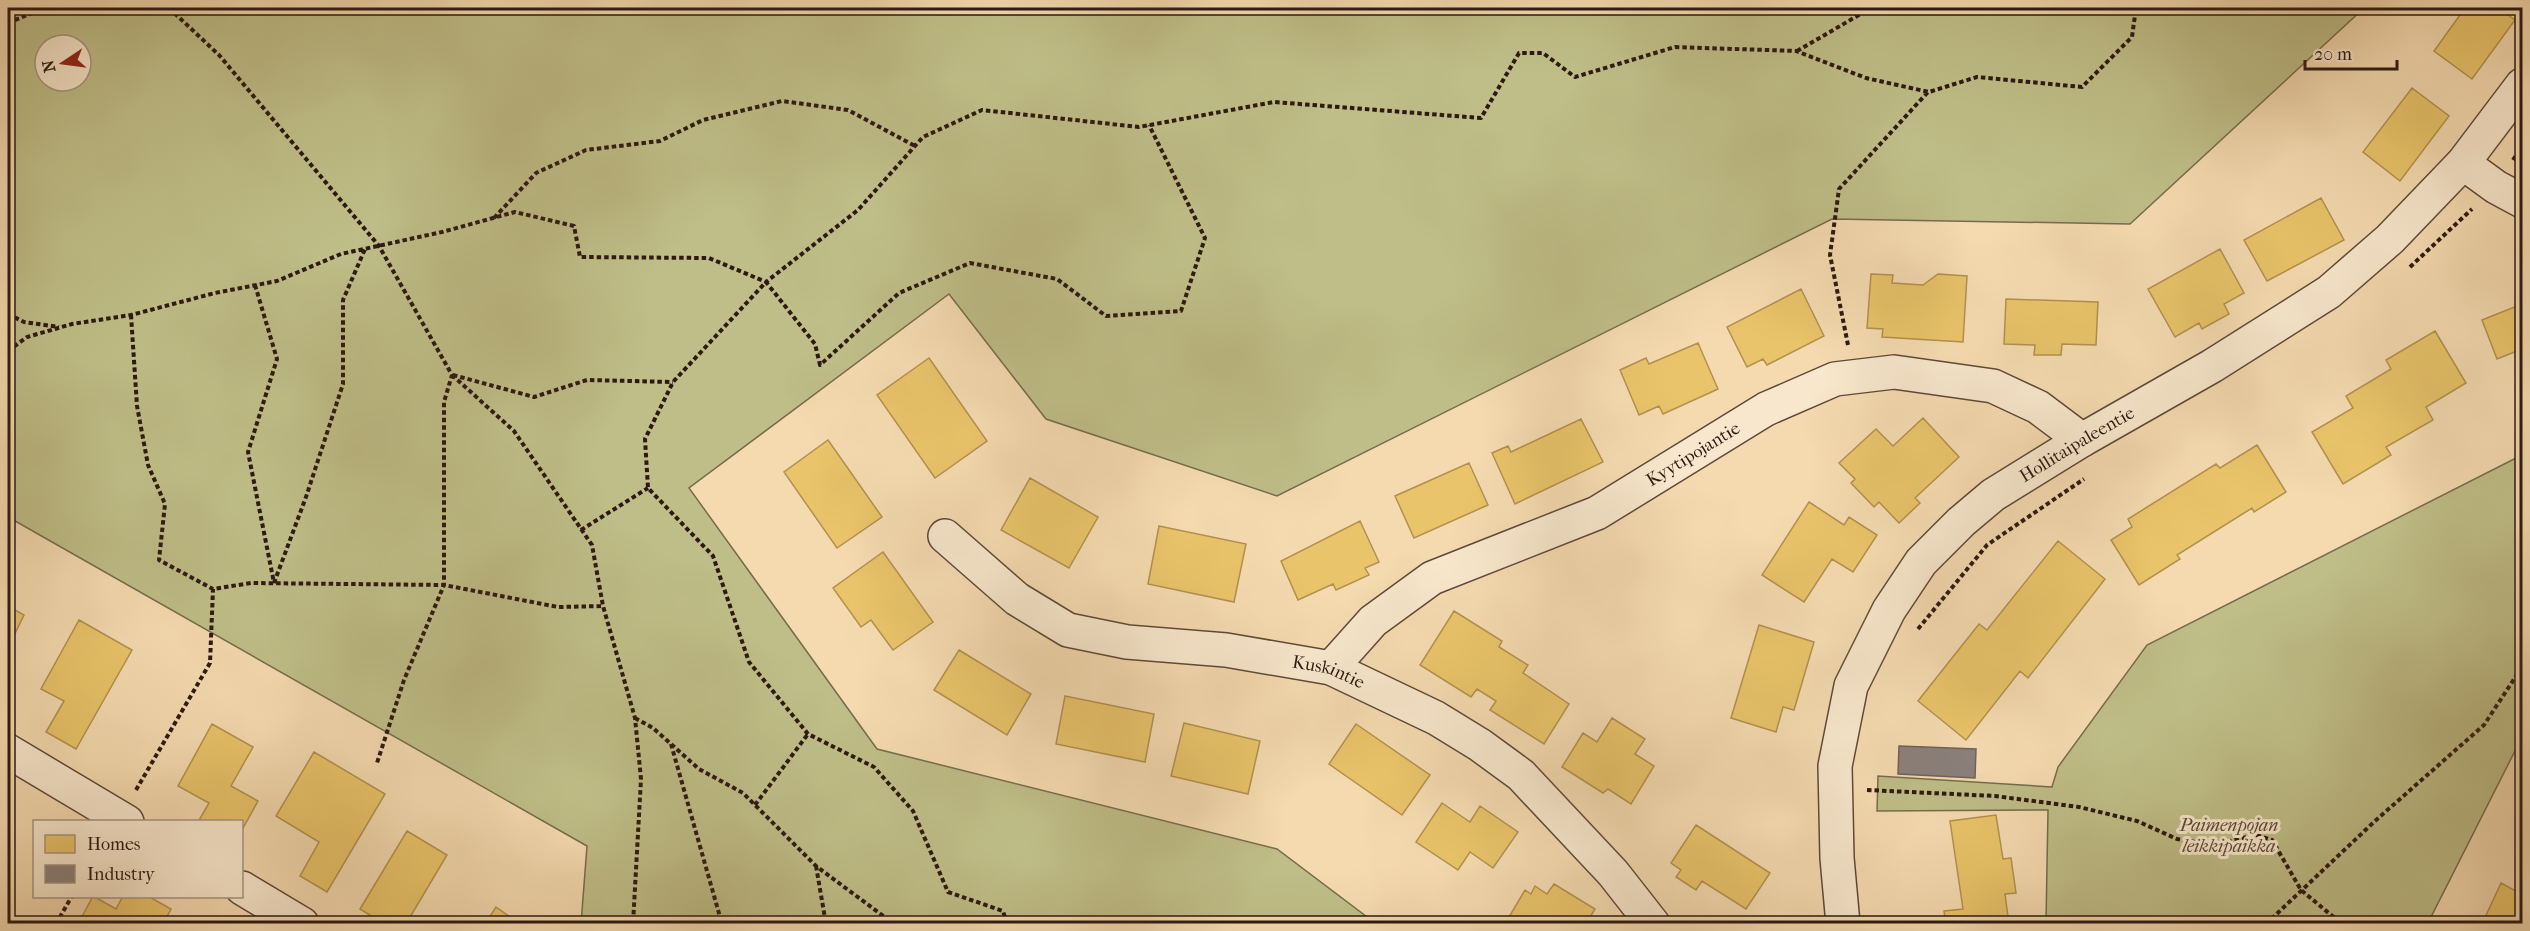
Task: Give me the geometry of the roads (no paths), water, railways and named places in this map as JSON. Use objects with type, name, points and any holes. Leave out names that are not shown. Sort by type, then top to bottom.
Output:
[{"type":"street","name":"Hollitaipaleentie","points":[[1843,924],[1837,858],[1835,766],[1851,686],[1889,610],[1922,562],[1961,522],[1993,495],[2082,440],[2212,366],[2329,292],[2390,239],[2463,163],[2523,85]]},
{"type":"street","points":[[2463,163],[2509,194]]},
{"type":"street","name":"Kyytipojantie","points":[[1331,668],[1373,621],[1432,578],[1597,513],[1766,409],[1835,379],[1894,372],[1993,386],[2038,407],[2082,440]]},
{"type":"street","name":"Kuskintie","points":[[945,536],[1017,599],[1068,630],[1127,642],[1226,650],[1331,668],[1436,718],[1480,745],[1521,775],[1613,873],[1653,924]]},
{"type":"street","points":[[8,751],[123,819]]},
{"type":"street","points":[[243,889],[302,924]]},
{"type":"park label","name":"Paimenpojan leikkipaikka","points":[[2229,835]]}]
